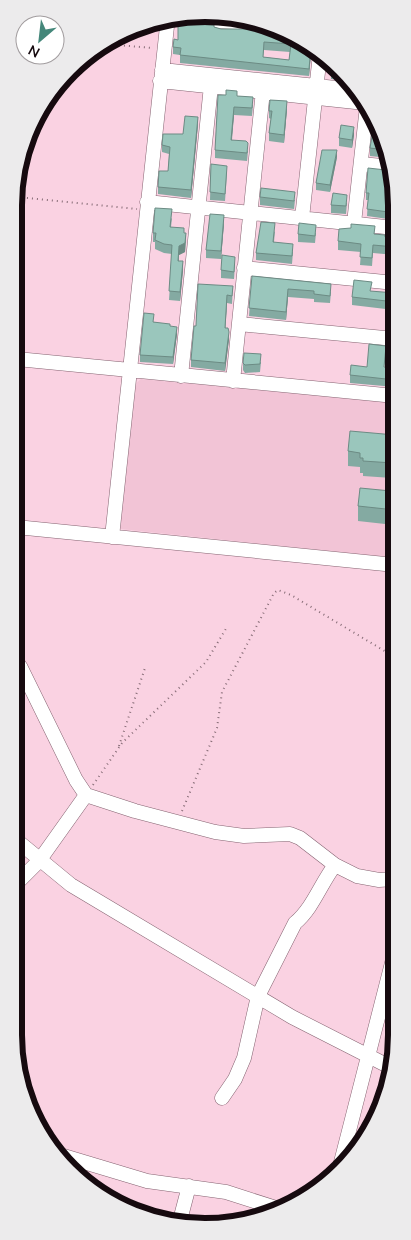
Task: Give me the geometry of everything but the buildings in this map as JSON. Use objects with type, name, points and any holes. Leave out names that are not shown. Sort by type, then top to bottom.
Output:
[{"type":"street","points":[[112,537],[167,27]]},
{"type":"street","points":[[302,218],[319,62]]},
{"type":"street","points":[[161,76],[316,92],[356,102]]},
{"type":"street","points":[[181,376],[212,82]]},
{"type":"street","points":[[232,381],[264,87]]},
{"type":"street","points":[[316,92],[348,90]]},
{"type":"street","points":[[354,223],[365,116]]},
{"type":"street","points":[[361,164],[384,166]]},
{"type":"street","points":[[147,206],[199,208],[388,227]]},
{"type":"street","points":[[244,268],[388,282]]},
{"type":"street","points":[[239,324],[388,338]]},
{"type":"street","points":[[22,360],[388,395]]},
{"type":"street","points":[[22,528],[388,564]]},
{"type":"street","points":[[22,673],[76,780],[86,795],[215,832],[244,836],[290,834],[300,838],[335,865],[357,876],[388,880]]},
{"type":"street","points":[[22,878],[39,861],[86,795]]},
{"type":"street","points":[[22,845],[71,885],[292,1017],[386,1065]]},
{"type":"street","points":[[222,1098],[235,1079],[244,1058],[258,996],[295,922],[304,916],[325,878],[335,865]]},
{"type":"street","points":[[343,1155],[388,979]]},
{"type":"street","points":[[71,1158],[148,1181],[226,1192],[270,1206]]},
{"type":"street","points":[[181,1216],[190,1186]]},
{"type":"path","points":[[117,45],[165,49]]},
{"type":"path","points":[[23,197],[147,206]]},
{"type":"path","points":[[177,822],[217,728],[222,692],[274,593],[278,590],[291,595],[388,653]]},
{"type":"path","points":[[86,795],[118,748],[199,671],[214,652],[227,627]]},
{"type":"path","points":[[118,748],[145,668]]},
{"type":"shaded area","points":[[141,379],[388,402],[388,557],[121,529],[135,384]]}]
